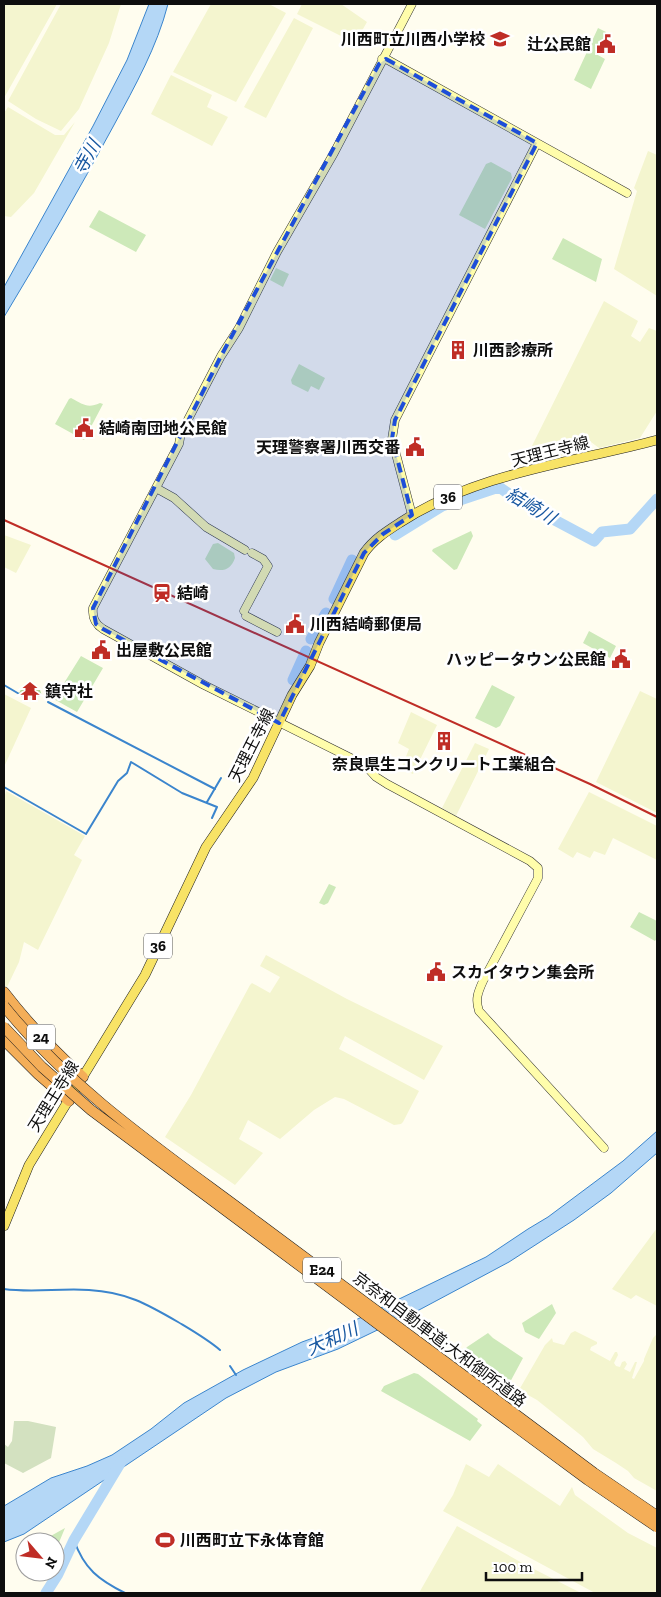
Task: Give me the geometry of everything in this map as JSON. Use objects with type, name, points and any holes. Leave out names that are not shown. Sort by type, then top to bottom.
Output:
[{"type":"highway","name":"24","points":[[4,992],[28,1023],[55,1052],[83,1077]]},
{"type":"highway","name":"京奈和自動車道;大和御所道路","points":[[4,1006],[50,1058],[76,1082],[140,1134],[587,1467],[657,1516]]},
{"type":"highway","name":"京奈和自動車道;大和御所道路","points":[[4,1027],[42,1067],[91,1110],[588,1480],[657,1527]]},
{"type":"highway","name":"24","points":[[4,1040],[38,1074],[69,1101]]},
{"type":"main road","name":"天理王寺線","points":[[4,1226],[29,1165],[144,975],[206,847],[253,778],[292,695],[313,659],[319,643],[364,553],[372,543],[434,502],[522,473],[657,440]]},
{"type":"street","points":[[412,4],[334,153],[270,266],[239,328],[221,356],[181,433],[179,444],[93,608],[92,614],[96,624],[204,685],[365,765],[376,777],[387,784],[530,861],[538,868],[538,878],[483,981],[476,1003],[479,1011],[604,1148]]},
{"type":"street","points":[[382,59],[386,59],[627,193]]},
{"type":"street","points":[[412,515],[392,439],[398,411],[537,143]]},
{"type":"street","points":[[156,488],[174,498],[212,531],[263,559],[268,566],[245,613],[277,632]]},
{"type":"highlighted area","points":[[386,59],[537,143],[395,420],[392,439],[412,515],[383,534],[364,553],[279,723],[103,629],[96,624],[93,608],[221,356],[379,64]]},
{"type":"green space","points":[[4,4],[57,4],[4,98]]},
{"type":"green space","points":[[61,4],[121,4],[109,43],[79,109],[61,131],[36,119],[8,101]]},
{"type":"green space","points":[[211,4],[269,4],[286,13],[236,102],[173,72]]},
{"type":"green space","points":[[302,4],[341,4],[367,22],[355,43],[297,14]]},
{"type":"green space","points":[[294,18],[313,28],[266,118],[244,107]]},
{"type":"green space","points":[[598,28],[606,32],[596,54],[605,59],[591,89],[574,80]]},
{"type":"green space","points":[[171,75],[212,95],[207,107],[228,117],[212,146],[151,114]]},
{"type":"green space","points":[[8,107],[55,135],[64,135],[75,122],[34,193],[11,217],[4,216],[4,113]]},
{"type":"green space","points":[[648,151],[657,155],[657,296],[614,269],[637,191],[634,188]]},
{"type":"green space","points":[[491,162],[511,173],[512,178],[485,229],[459,215],[486,164]]},
{"type":"green space","points":[[99,210],[146,235],[136,252],[89,227]]},
{"type":"green space","points":[[563,238],[602,259],[596,282],[552,259]]},
{"type":"green space","points":[[276,268],[289,274],[283,287],[270,280]]},
{"type":"green space","points":[[604,301],[638,321],[631,336],[640,342],[649,328],[657,331],[657,411],[640,438],[599,448],[583,436],[572,444],[564,455],[527,464],[524,462]]},
{"type":"green space","points":[[299,364],[325,378],[319,390],[311,386],[308,392],[292,384],[291,380]]},
{"type":"green space","points":[[71,398],[88,406],[103,404],[84,440],[55,424]]},
{"type":"green space","points":[[471,531],[473,536],[457,569],[454,570],[432,551],[433,549]]},
{"type":"green space","points":[[4,535],[31,545],[16,573],[4,567]]},
{"type":"green space","points":[[218,543],[234,553],[235,558],[233,562],[224,570],[213,569],[205,559],[213,544]]},
{"type":"green space","points":[[589,631],[616,646],[610,658],[583,643]]},
{"type":"green space","points":[[81,656],[103,668],[77,712],[50,697],[59,691]]},
{"type":"green space","name":"鎮守社","points":[[29,684],[40,690],[42,696],[25,699],[27,696],[19,693],[22,688],[33,693],[35,689],[28,686]]},
{"type":"green space","points":[[492,685],[515,697],[500,726],[496,728],[475,718]]},
{"type":"green space","points":[[640,691],[657,699],[657,813],[596,782]]},
{"type":"green space","points":[[4,694],[31,708],[4,767]]},
{"type":"green space","points":[[411,712],[437,725],[413,774],[401,769],[409,749],[398,743]]},
{"type":"green space","points":[[475,743],[489,749],[456,816],[442,808]]},
{"type":"green space","points":[[6,791],[85,836],[74,855],[82,860],[38,950],[24,942],[19,962],[7,987],[4,985],[4,799]]},
{"type":"green space","points":[[589,792],[657,826],[657,860],[613,838],[605,855],[594,851],[590,858],[577,852],[573,858],[558,849]]},
{"type":"green space","points":[[329,884],[336,887],[328,903],[324,905],[319,903]]},
{"type":"green space","points":[[639,912],[657,921],[657,938],[655,941],[630,927]]},
{"type":"green space","points":[[266,955],[347,999],[443,1046],[424,1080],[345,1036],[339,1049],[419,1091],[403,1122],[394,1125],[344,1099],[335,1097],[314,1110],[280,1139],[248,1120],[239,1139],[263,1153],[235,1185],[165,1137],[191,1095],[250,985],[252,983],[270,993],[280,977],[260,966]]},
{"type":"green space","points":[[657,1228],[657,1306],[636,1295],[631,1299],[612,1289]]},
{"type":"green space","points":[[552,1304],[556,1313],[539,1339],[525,1332],[522,1323]]},
{"type":"green space","points":[[575,1331],[597,1342],[590,1350],[610,1361],[615,1352],[617,1352],[618,1355],[614,1363],[616,1366],[620,1367],[622,1362],[625,1361],[627,1364],[624,1369],[630,1372],[635,1362],[637,1362],[632,1378],[634,1379],[644,1361],[653,1338],[657,1334],[657,1491],[634,1478],[628,1471],[593,1449],[583,1437],[537,1400],[519,1390],[545,1345],[552,1338],[553,1342],[564,1345],[571,1333]]},
{"type":"green space","points":[[488,1333],[523,1358],[509,1384],[464,1351]]},
{"type":"green space","points":[[414,1373],[418,1374],[478,1419],[477,1421],[482,1425],[470,1441],[381,1391],[384,1386]]},
{"type":"green space","points":[[14,1421],[28,1421],[56,1427],[51,1458],[23,1473],[4,1463],[4,1444],[8,1447],[12,1441]]},
{"type":"green space","points":[[466,1464],[489,1477],[498,1464],[560,1506],[572,1487],[575,1495],[628,1533],[657,1548],[657,1593],[595,1593],[443,1511],[453,1495]]},
{"type":"green space","points":[[457,1526],[524,1564],[581,1593],[419,1593]]},
{"type":"water","name":"寺川","points":[[149,4],[168,4],[158,36],[145,66],[87,174],[4,317],[4,287],[93,126],[127,60]]},
{"type":"water","name":"大和川","points":[[657,1131],[657,1153],[611,1193],[574,1220],[509,1262],[419,1310],[338,1349],[276,1372],[226,1398],[27,1532],[15,1532],[15,1538],[4,1542],[4,1506],[51,1478],[112,1455],[151,1429],[184,1403],[243,1370],[302,1342],[335,1330],[486,1257],[548,1217],[623,1161]]},
{"type":"waterway","name":"結崎川","points":[[395,535],[442,506],[499,487],[519,501],[594,541],[602,532],[630,529],[657,499]]},
{"type":"waterway","name":"結崎川","points":[[334,599],[352,560]]},
{"type":"waterway","name":"結崎川","points":[[311,639],[326,613]]},
{"type":"waterway","name":"結崎川","points":[[293,680],[306,651]]},
{"type":"waterway","points":[[4,685],[26,698]]},
{"type":"waterway","points":[[48,702],[215,789]]},
{"type":"waterway","points":[[4,787],[86,834],[118,781],[127,773],[131,762],[182,793],[217,807],[212,818]]},
{"type":"waterway","points":[[207,802],[221,778]]},
{"type":"waterway","points":[[4,1289],[25,1291],[89,1290],[125,1296],[146,1304],[200,1335],[220,1350]]},
{"type":"waterway","points":[[230,1366],[236,1375]]},
{"type":"waterway","points":[[46,1593],[58,1574],[74,1540],[121,1462]]},
{"type":"waterway","points":[[74,1540],[88,1566],[100,1578],[125,1593]]},
{"type":"railway","points":[[4,520],[590,784],[657,817]]},
{"type":"place","name":"川西町立川西小学校","points":[[500,39]]},
{"type":"place","name":"辻公民館","points":[[606,44]]},
{"type":"place","name":"川西診療所","points":[[458,350]]},
{"type":"place","name":"結崎南団地公民館","points":[[84,428]]},
{"type":"place","name":"天理警察署川西交番","points":[[415,447]]},
{"type":"place","name":"結崎","points":[[162,593]]},
{"type":"place","name":"川西結崎郵便局","points":[[295,624]]},
{"type":"place","name":"出屋敷公民館","points":[[101,650]]},
{"type":"place","name":"ハッピータウン公民館","points":[[621,659]]},
{"type":"place","name":"鎮守社","points":[[30,691]]},
{"type":"place","name":"奈良県生コンクリート工業組合","points":[[444,741]]},
{"type":"place","name":"スカイタウン集会所","points":[[436,972]]},
{"type":"place","name":"川西町立下永体育館","points":[[165,1540]]}]
